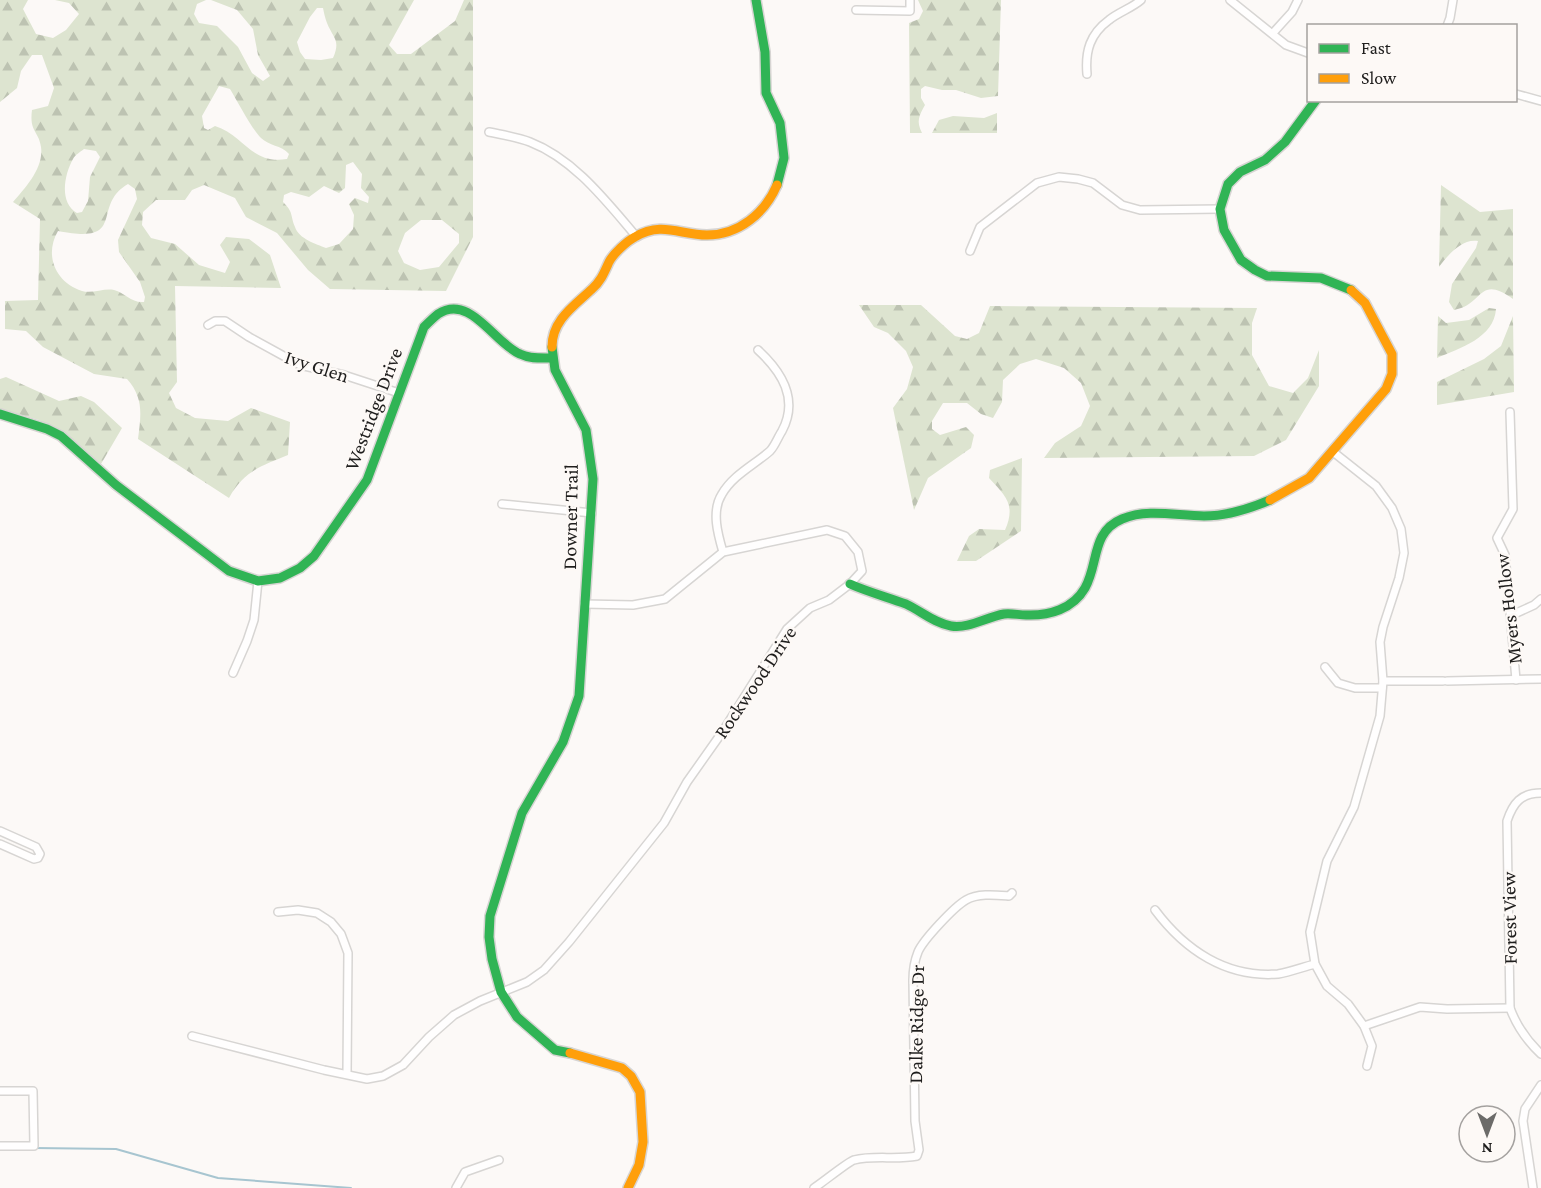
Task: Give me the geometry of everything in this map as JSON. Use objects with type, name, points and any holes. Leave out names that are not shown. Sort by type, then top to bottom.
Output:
[{"type":"street","name":"Downer Trail","points":[[628,1188],[639,1165],[644,1142],[640,1092],[631,1076],[619,1067],[555,1050],[521,1022],[501,992],[489,937],[490,915],[522,813],[563,742],[579,696],[593,479],[586,430],[562,387],[552,358],[552,337],[557,325],[569,310],[603,278],[610,260],[620,248],[636,236],[666,228],[706,235],[722,233],[749,222],[770,201],[778,183],[784,158],[780,123],[766,93],[765,52],[756,0]]},
{"type":"street","points":[[856,10],[910,11],[910,0]]},
{"type":"street","points":[[1087,74],[1087,49],[1097,32],[1109,19],[1141,0]]},
{"type":"street","points":[[1230,0],[1286,45],[1307,53]]},
{"type":"street","points":[[1273,33],[1292,12],[1298,0]]},
{"type":"street","points":[[1448,24],[1453,0]]},
{"type":"street","points":[[1517,95],[1541,101]]},
{"type":"street","points":[[584,604],[633,605],[665,599],[723,552],[827,530],[845,536],[858,552],[862,571],[850,584],[876,596],[901,602],[936,621],[953,626],[971,625],[1005,613],[1046,615],[1066,608],[1079,597],[1090,579],[1096,545],[1106,530],[1119,520],[1137,514],[1215,516],[1238,512],[1293,489],[1309,478],[1386,389],[1392,374],[1392,354],[1365,303],[1352,291],[1321,278],[1267,276],[1241,260],[1224,230],[1220,210],[1228,184],[1240,172],[1265,160],[1285,142],[1315,102]]},
{"type":"street","points":[[489,132],[528,141],[555,155],[603,196],[636,236]]},
{"type":"street","points":[[970,251],[980,227],[1037,183],[1059,177],[1093,183],[1122,205],[1140,210],[1220,210]]},
{"type":"street","name":"Westridge Drive","points":[[258,581],[280,578],[300,568],[314,556],[367,480],[424,327],[434,315],[456,308],[469,312],[515,352],[532,358],[552,358]]},
{"type":"street","name":"Ivy Glen","points":[[208,325],[215,321],[225,321],[300,365],[344,375],[399,393]]},
{"type":"street","points":[[723,552],[716,524],[720,495],[735,477],[772,449],[788,419],[787,387],[774,365],[758,350]]},
{"type":"street","name":"Myers Hollow","points":[[1510,412],[1513,509],[1497,538],[1505,555],[1516,680]]},
{"type":"street","points":[[0,414],[47,429],[61,436],[116,485],[229,571],[258,581],[254,620],[232,673]]},
{"type":"street","points":[[1332,451],[1376,486],[1392,508],[1401,529],[1404,553],[1380,642],[1382,684],[1380,716],[1354,807],[1327,861],[1310,932],[1315,963],[1327,986],[1348,1004],[1365,1026],[1372,1046],[1367,1066]]},
{"type":"street","points":[[502,504],[591,513]]},
{"type":"street","name":"Rockwood Drive","points":[[192,1036],[324,1070],[367,1078],[383,1076],[404,1065],[429,1037],[454,1015],[527,982],[544,969],[569,942],[664,823],[687,782],[723,731],[787,628],[810,608],[829,600],[850,584]]},
{"type":"street","points":[[1512,615],[1534,605],[1541,599]]},
{"type":"street","points":[[1325,667],[1338,683],[1355,688],[1382,684],[1445,681],[1541,680]]},
{"type":"street","name":"Forest View","points":[[1541,793],[1521,798],[1512,806],[1507,820],[1510,1008],[1518,1029],[1541,1054]]},
{"type":"street","points":[[0,831],[36,847],[40,854],[34,859],[0,844]]},
{"type":"street","name":"Dalke Ridge Dr","points":[[814,1188],[832,1177],[852,1160],[917,1156],[919,1150],[915,1122],[913,980],[918,950],[936,928],[966,900],[980,896],[1009,896],[1012,893]]},
{"type":"street","points":[[278,912],[298,910],[316,914],[331,922],[341,934],[348,953],[347,1074]]},
{"type":"street","points":[[1155,910],[1170,930],[1190,947],[1210,961],[1232,969],[1256,974],[1281,974],[1315,963]]},
{"type":"street","points":[[1365,1026],[1420,1007],[1510,1008]]},
{"type":"street","points":[[1533,1188],[1523,1121],[1525,1109],[1541,1085]]},
{"type":"street","points":[[0,1091],[33,1091],[34,1146],[0,1146]]},
{"type":"street","points":[[456,1188],[465,1172],[499,1161]]},
{"type":"green space","points":[[0,0],[28,0],[23,9],[36,34],[53,38],[66,30],[79,14],[69,3],[55,0],[206,0],[197,4],[194,14],[199,23],[217,26],[238,47],[252,73],[263,81],[270,76],[258,55],[253,29],[237,10],[211,0],[414,0],[389,45],[397,54],[411,54],[455,21],[464,0],[473,0],[473,237],[446,291],[330,289],[308,270],[277,233],[246,217],[235,198],[204,185],[192,190],[185,200],[156,200],[143,212],[142,225],[151,238],[175,244],[199,265],[225,273],[230,262],[220,245],[226,237],[249,239],[270,255],[281,288],[175,286],[177,382],[169,393],[176,408],[195,418],[228,421],[251,408],[290,422],[288,455],[261,466],[247,475],[229,498],[138,439],[139,400],[127,379],[94,374],[43,347],[26,331],[5,329],[5,301],[38,300],[40,219],[13,202],[33,177],[40,162],[41,147],[32,123],[32,110],[48,106],[54,88],[42,55],[32,55],[21,71],[17,88],[0,102]],"holes":[[[317,8],[323,8],[336,43],[333,58],[305,59],[300,52],[297,42]],[[219,86],[230,89],[257,134],[268,143],[289,154],[287,159],[265,158],[256,154],[225,130],[215,126],[208,130],[204,128],[202,116]],[[84,149],[96,151],[100,157],[90,177],[88,201],[82,212],[77,213],[71,208],[65,196],[67,173],[74,158]],[[353,162],[362,174],[361,188],[369,197],[368,203],[355,198],[349,204],[354,215],[353,229],[339,244],[326,248],[300,235],[283,202],[284,195],[291,192],[309,197],[324,186],[339,193],[345,188],[346,165]],[[128,184],[135,189],[137,199],[118,240],[119,252],[140,282],[145,297],[144,302],[135,301],[114,290],[82,291],[65,281],[55,267],[52,249],[58,231],[94,233],[105,221],[117,193]],[[421,220],[442,220],[459,234],[459,243],[439,267],[420,270],[404,263],[398,251],[405,233]]]},
{"type":"green space","points":[[918,0],[1001,0],[998,96],[981,98],[956,90],[925,86],[921,89],[921,98],[925,105],[919,122],[922,133],[910,133],[909,23],[919,19],[923,11]]},
{"type":"green space","points":[[997,113],[997,133],[932,133],[939,120],[953,116],[984,118]]},
{"type":"green space","points":[[1441,185],[1480,212],[1513,209],[1513,299],[1502,292],[1487,290],[1471,303],[1454,310],[1449,302],[1452,284],[1476,248],[1478,241],[1461,245],[1439,267]]},
{"type":"green space","points":[[859,305],[921,305],[955,336],[967,339],[979,333],[990,306],[1257,308],[1252,323],[1252,355],[1269,386],[1293,393],[1308,378],[1319,350],[1319,386],[1286,440],[1254,456],[1044,458],[1055,443],[1081,426],[1090,406],[1081,383],[1064,368],[1036,359],[1020,364],[1003,380],[1002,402],[993,418],[981,414],[967,403],[943,403],[932,421],[932,429],[940,435],[966,427],[974,435],[971,448],[928,478],[914,510],[893,408],[907,389],[913,367],[906,351],[888,333],[874,327]]},
{"type":"green space","points":[[1489,308],[1496,309],[1494,319],[1483,335],[1437,358],[1438,316],[1446,323],[1469,320]]},
{"type":"green space","points":[[1513,316],[1514,392],[1437,405],[1437,382],[1484,359],[1501,346]]},
{"type":"green space","points":[[6,377],[59,401],[81,396],[94,402],[122,428],[101,464],[63,433],[39,420],[0,409],[0,379]]},
{"type":"green space","points":[[1022,458],[1021,531],[976,561],[957,561],[969,536],[979,529],[1005,530],[1010,514],[1008,501],[989,478],[990,470]]},
{"type":"waterway","points":[[34,1148],[116,1149],[218,1178],[351,1188]]},
{"type":"traffic: fast","points":[[756,0],[765,52],[766,93],[780,123],[784,158],[777,185]]},
{"type":"traffic: fast","points":[[1315,102],[1285,142],[1265,160],[1240,172],[1228,184],[1220,209],[1224,230],[1241,260],[1267,276],[1321,278],[1351,290]]},
{"type":"traffic: fast","points":[[0,414],[47,429],[61,436],[116,485],[229,571],[258,581],[280,578],[300,568],[314,556],[367,480],[424,327],[438,314],[450,309],[461,310],[481,322],[520,354],[552,358]]},
{"type":"traffic: fast","points":[[552,347],[555,370],[586,430],[593,479],[579,696],[563,742],[522,813],[490,916],[489,937],[501,992],[517,1017],[555,1050],[570,1053]]},
{"type":"traffic: fast","points":[[850,584],[906,604],[933,620],[951,626],[964,626],[1004,614],[1043,614],[1060,610],[1080,595],[1089,578],[1100,540],[1112,525],[1122,519],[1152,513],[1221,515],[1270,500]]},
{"type":"traffic: slow","points":[[552,347],[556,329],[565,314],[598,283],[611,259],[628,241],[645,232],[663,229],[707,235],[730,231],[740,227],[758,213],[766,205],[777,185]]},
{"type":"traffic: slow","points":[[1270,500],[1309,478],[1386,389],[1392,374],[1392,354],[1365,303],[1351,290]]},
{"type":"traffic: slow","points":[[570,1053],[622,1068],[631,1076],[640,1092],[643,1142],[639,1165],[628,1188]]}]
